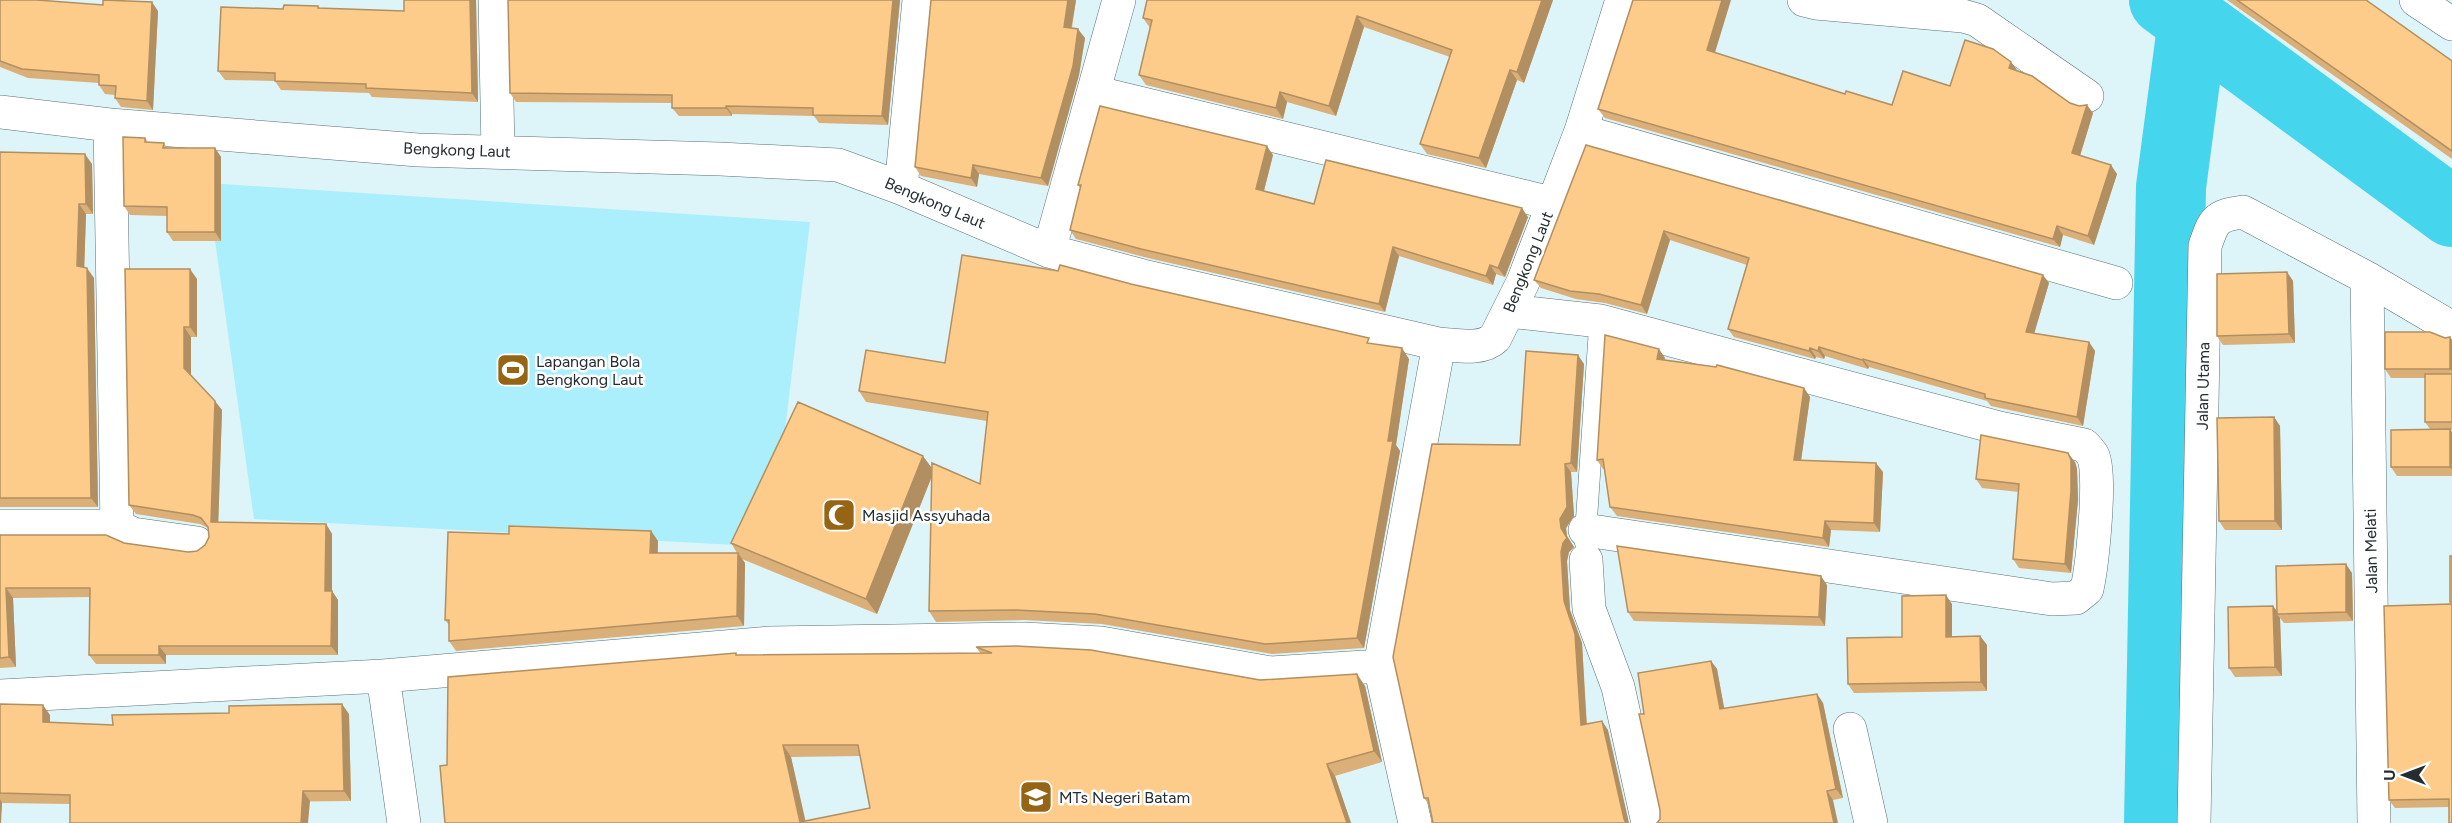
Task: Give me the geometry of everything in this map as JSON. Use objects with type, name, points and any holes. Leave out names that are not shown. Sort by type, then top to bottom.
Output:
[{"type":"street","points":[[495,0],[498,151]]},
{"type":"street","points":[[901,188],[919,0]]},
{"type":"street","points":[[1049,252],[1119,0]]},
{"type":"street","name":"Bengkong Laut","points":[[0,112],[110,125],[418,150],[498,151],[838,165],[901,188],[1049,252],[1439,344],[1482,346],[1489,344],[1495,338],[1523,282],[1551,203],[1581,131],[1622,0]]},
{"type":"street","points":[[1804,0],[1963,16],[1977,20],[2087,96]]},
{"type":"street","points":[[2416,0],[2452,24]]},
{"type":"street","points":[[1094,92],[1551,203]]},
{"type":"street","points":[[110,125],[117,526]]},
{"type":"street","points":[[1581,131],[2116,283]]},
{"type":"street","name":"Jalan Utama","points":[[2194,823],[2205,246],[2213,223],[2223,215],[2244,212],[2367,278],[2452,328]]},
{"type":"street","name":"Jalan Melati","points":[[2367,278],[2374,823]]},
{"type":"street","points":[[1509,311],[1600,321],[1999,428],[2084,445],[2093,456],[2096,472],[2092,563],[2087,589],[2076,598],[2052,598],[1585,545],[1590,609],[1618,687],[1648,823]]},
{"type":"street","points":[[1415,823],[1380,666],[1439,344]]},
{"type":"street","points":[[0,526],[117,526],[133,534],[197,543]]},
{"type":"street","points":[[0,696],[383,676],[770,643],[1024,639],[1101,643],[1270,673],[1380,666]]},
{"type":"street","points":[[383,676],[404,823]]},
{"type":"street","points":[[1850,729],[1871,823]]},
{"type":"lane","points":[[1585,545],[1600,321]]},
{"type":"shaded area","name":"Lapangan Bola Bengkong Laut","points":[[207,183],[810,222],[771,547],[254,519]]},
{"type":"building","points":[[0,0],[103,5],[103,0],[152,2],[147,101],[115,98],[116,86],[99,85],[99,75],[22,69],[0,61]]},
{"type":"building","points":[[404,0],[470,0],[472,93],[366,88],[366,84],[275,81],[275,73],[218,71],[221,7],[283,9],[284,5],[404,11]]},
{"type":"building","points":[[508,0],[893,0],[882,116],[813,115],[813,108],[726,106],[726,108],[672,108],[672,95],[510,93]]},
{"type":"building","points":[[931,0],[1068,0],[1064,27],[1078,29],[1073,66],[1041,178],[973,165],[971,178],[915,167]]},
{"type":"building","points":[[1147,0],[1542,0],[1517,72],[1510,70],[1479,158],[1420,144],[1452,50],[1357,16],[1329,106],[1280,92],[1276,108],[1139,75],[1152,20],[1143,18]]},
{"type":"building","points":[[1633,0],[1722,0],[1707,50],[1845,94],[1846,91],[1892,105],[1903,71],[1950,86],[1965,40],[1993,49],[2011,62],[2009,68],[2032,76],[2070,103],[2079,106],[2087,105],[2072,153],[2111,165],[2088,236],[2057,226],[2053,239],[1598,109]]},
{"type":"building","points":[[2237,0],[2366,0],[2452,61],[2452,151]]},
{"type":"building","points":[[1100,106],[1267,146],[1256,189],[1314,204],[1326,160],[1522,208],[1498,268],[1490,265],[1486,276],[1393,247],[1379,304],[1141,249],[1070,230],[1081,185],[1078,185]]},
{"type":"building","points":[[123,137],[145,138],[145,142],[164,143],[163,148],[215,148],[215,232],[167,232],[167,207],[124,206]]},
{"type":"building","points":[[1586,145],[2043,275],[2026,332],[2089,342],[2077,417],[1985,398],[1985,394],[1819,347],[1818,351],[1810,348],[1809,351],[1728,329],[1749,258],[1664,231],[1641,305],[1599,294],[1570,291],[1534,280]]},
{"type":"building","points":[[0,152],[85,154],[86,204],[79,204],[77,266],[87,268],[91,498],[0,498]]},
{"type":"building","points":[[962,255],[1058,271],[1060,265],[1131,284],[1369,338],[1367,343],[1402,348],[1388,441],[1393,441],[1357,638],[1265,644],[1095,614],[1016,610],[929,611],[932,463],[980,484],[988,412],[859,391],[866,350],[945,363]]},
{"type":"building","points":[[125,269],[190,269],[190,327],[184,327],[184,368],[215,401],[211,522],[326,524],[325,591],[332,591],[331,646],[159,646],[159,655],[89,655],[90,588],[6,588],[9,657],[0,658],[0,535],[106,535],[124,543],[188,552],[197,551],[205,545],[209,537],[208,527],[201,518],[129,505]]},
{"type":"building","points":[[2287,272],[2289,334],[2217,336],[2217,274]]},
{"type":"building","points":[[2385,332],[2430,332],[2445,338],[2450,337],[2450,369],[2385,369]]},
{"type":"building","points":[[1605,335],[1659,349],[1657,359],[1716,367],[1717,365],[1804,388],[1794,460],[1876,463],[1874,523],[1825,521],[1823,538],[1610,507],[1603,459],[1597,460]]},
{"type":"building","points":[[1526,351],[1578,355],[1571,463],[1565,464],[1567,507],[1560,519],[1561,528],[1567,538],[1561,552],[1564,601],[1575,634],[1581,725],[1602,721],[1626,823],[1433,823],[1428,798],[1424,798],[1393,657],[1432,444],[1520,445]]},
{"type":"building","points":[[2425,374],[2452,374],[2452,422],[2425,422]]},
{"type":"building","name":"Masjid Assyuhada","points":[[798,402],[923,456],[866,599],[731,543]]},
{"type":"building","points":[[2274,417],[2275,521],[2219,521],[2217,418]]},
{"type":"building","points":[[2450,429],[2450,467],[2391,467],[2391,430]]},
{"type":"building","points":[[1981,435],[2068,453],[2071,460],[2071,491],[2065,564],[2013,559],[2019,484],[1976,479]]},
{"type":"building","points":[[509,526],[651,531],[650,553],[738,553],[737,616],[449,641],[449,620],[445,620],[448,532],[509,534]]},
{"type":"building","points":[[1617,546],[1821,576],[1819,617],[1628,612]]},
{"type":"building","points":[[2450,556],[2452,556],[2452,602],[2450,602]]},
{"type":"building","points":[[2346,564],[2346,612],[2277,614],[2276,566]]},
{"type":"building","points":[[1946,595],[1946,637],[1980,636],[1981,682],[1848,684],[1847,638],[1902,637],[1902,596]]},
{"type":"building","points":[[2452,604],[2452,823],[2449,823],[2449,799],[2389,800],[2384,606]]},
{"type":"building","points":[[2273,606],[2275,667],[2229,668],[2228,607]]},
{"type":"building","points":[[1016,646],[1091,650],[1260,680],[1357,674],[1374,751],[1327,764],[1347,823],[445,823],[440,766],[447,765],[448,677],[736,653],[736,655],[992,653],[976,647]],"holes":[[[783,745],[858,745],[870,808],[800,822]]]},
{"type":"building","points":[[1711,661],[1720,709],[1817,694],[1836,789],[1827,791],[1834,823],[1657,823],[1660,819],[1660,810],[1639,714],[1644,714],[1638,673]]},
{"type":"building","points":[[0,704],[43,705],[43,722],[113,725],[112,715],[229,713],[229,706],[342,704],[344,791],[303,791],[301,823],[70,823],[70,795],[0,793]]},
{"type":"waterway","points":[[2164,0],[2452,212]]},
{"type":"waterway","points":[[2159,823],[2171,187],[2193,20]]},
{"type":"place","name":"Lapangan Bola Bengkong Laut","points":[[513,370]]},
{"type":"place","name":"Masjid Assyuhada","points":[[839,515]]},
{"type":"place","name":"MTs Negeri Batam","points":[[1036,797]]}]
